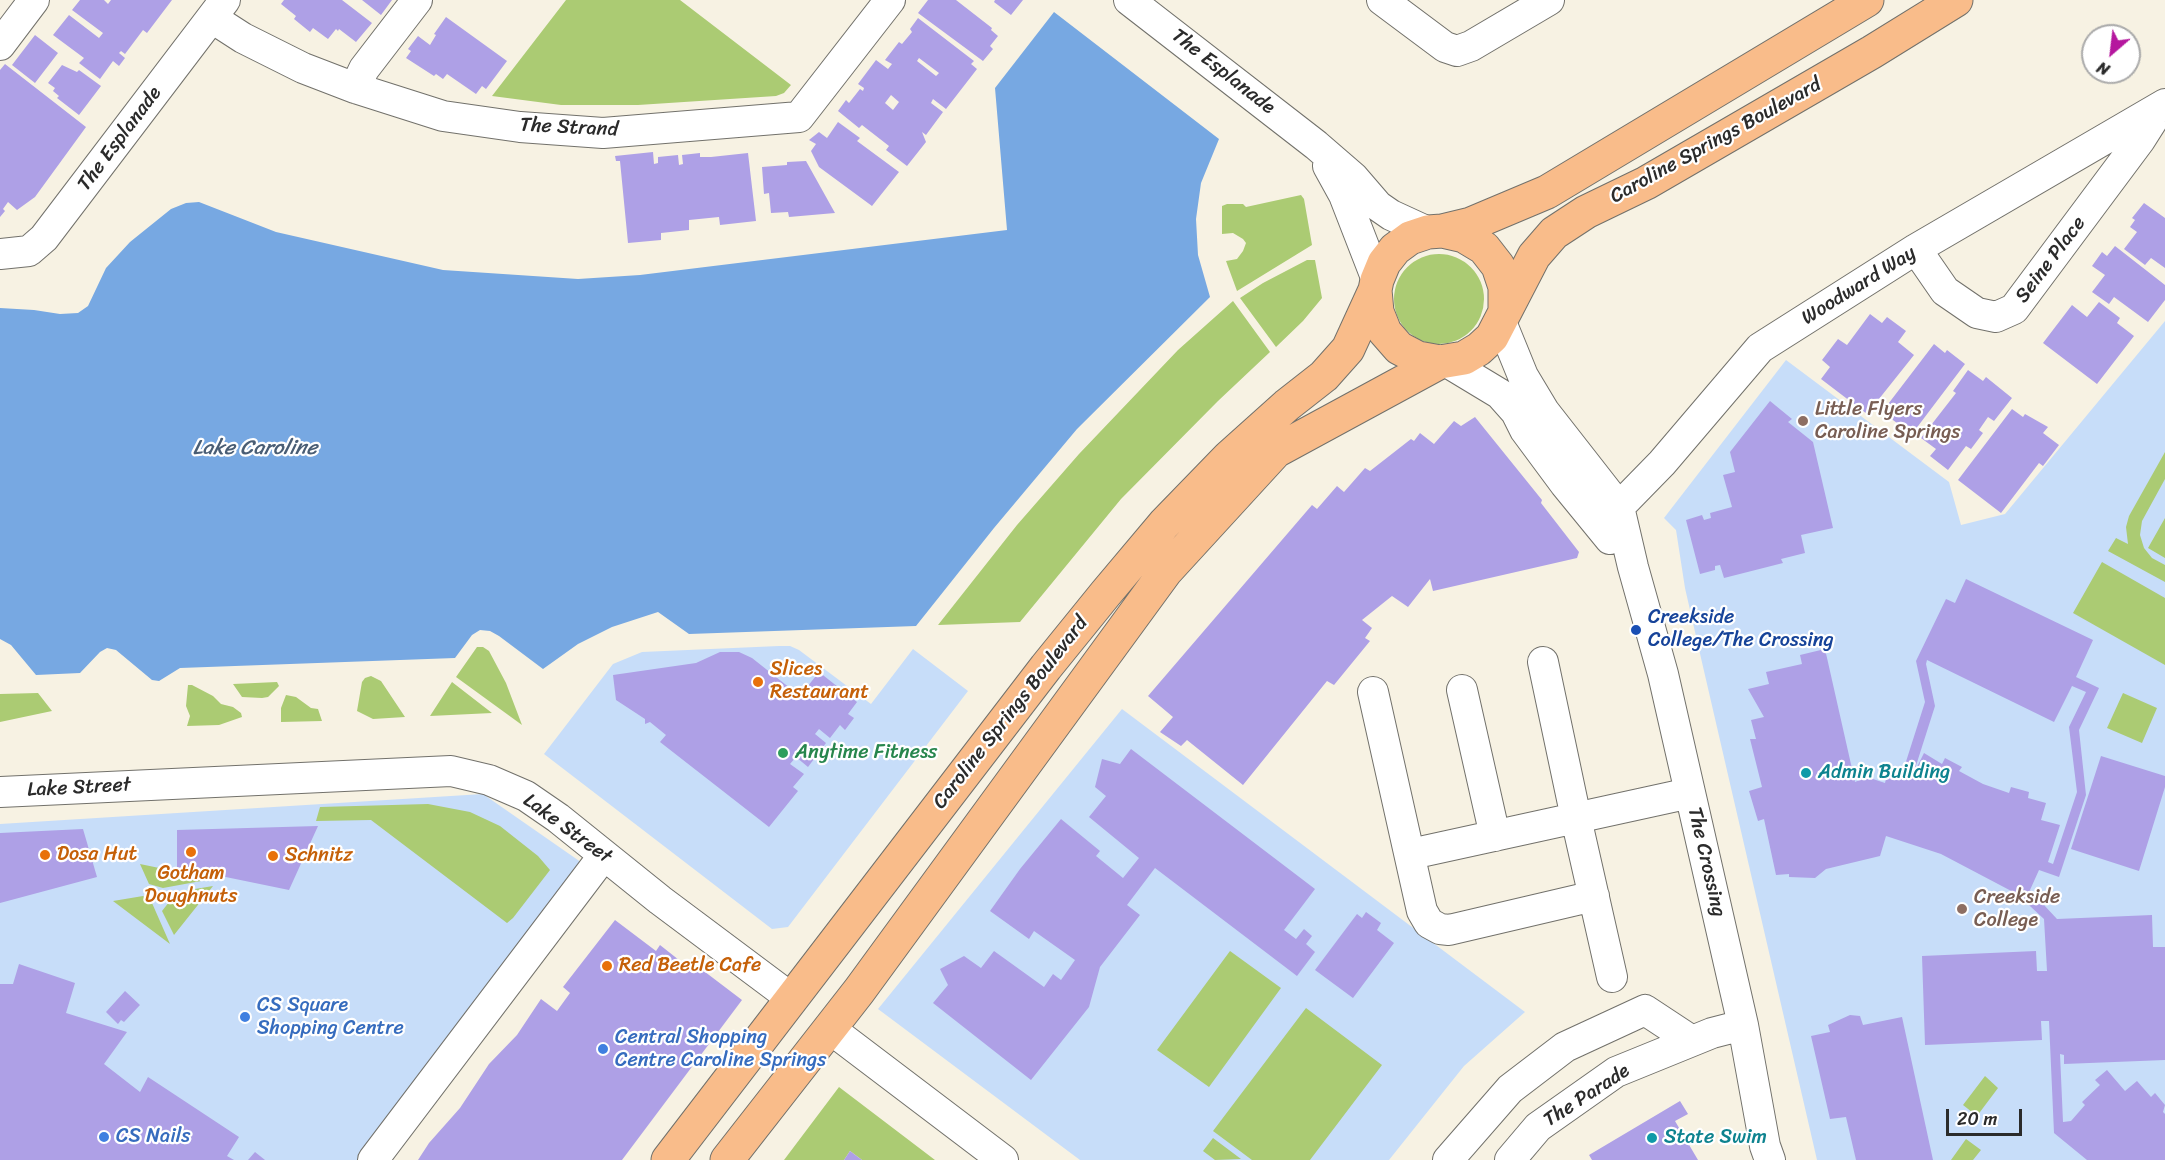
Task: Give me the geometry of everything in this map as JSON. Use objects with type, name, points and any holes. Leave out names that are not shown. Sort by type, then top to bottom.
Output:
[{"type":"main road","name":"Caroline Springs Boulevard","points":[[1435,231],[1471,224],[1547,192],[1867,0]]},
{"type":"main road","name":"Caroline Springs Boulevard","points":[[1503,316],[1534,256],[1554,233],[1587,212],[1657,177],[1872,52],[1956,0]]},
{"type":"main road","points":[[1435,231],[1464,236],[1484,248],[1498,266],[1505,287],[1503,316],[1492,337],[1479,349],[1464,358],[1443,362],[1418,358],[1400,348],[1385,332],[1377,312],[1376,285],[1384,263],[1395,249],[1410,238],[1435,231]]},
{"type":"main road","name":"Caroline Springs Boulevard","points":[[669,1160],[1038,676],[1106,593],[1164,524],[1229,457],[1287,405],[1324,376],[1348,349],[1376,285]]},
{"type":"main road","name":"Caroline Springs Boulevard","points":[[727,1160],[859,991],[1166,571],[1276,452],[1443,362]]},
{"type":"main road","name":"Lake Street","points":[[791,998],[829,1028]]},
{"type":"street","points":[[0,45],[34,0]]},
{"type":"street","points":[[355,88],[364,69],[417,0]]},
{"type":"street","name":"The Esplanade","points":[[1129,0],[1316,145],[1353,177],[1378,206],[1391,214],[1435,231]]},
{"type":"street","points":[[1382,0],[1444,47],[1457,51],[1471,46],[1549,0]]},
{"type":"street","name":"The Strand","points":[[218,9],[243,38],[303,68],[355,88],[443,116],[520,127],[603,133],[799,117],[888,1]]},
{"type":"street","name":"The Esplanade","points":[[0,254],[29,251],[44,238],[218,9]]},
{"type":"street","name":"Seine Place","points":[[1916,249],[1945,291],[1977,313],[1996,317],[2014,309],[2164,105]]},
{"type":"street","name":"Woodward Way","points":[[1609,516],[1662,463],[1760,348],[1916,249],[2164,105]]},
{"type":"street","name":"The Esplanade","points":[[1316,145],[1344,195],[1376,285]]},
{"type":"street","name":"The Crossing","points":[[1503,316],[1523,376],[1609,516],[1633,567],[1663,674],[1743,1025],[1770,1160]]},
{"type":"street","name":"The Crossing","points":[[1443,362],[1500,394],[1516,412],[1525,430],[1565,483],[1609,516]]},
{"type":"street","points":[[1543,662],[1612,977]]},
{"type":"street","points":[[1462,690],[1496,836]]},
{"type":"street","points":[[1373,692],[1422,911],[1429,923],[1440,929],[1449,930],[1594,896]]},
{"type":"street","name":"Lake Street","points":[[0,792],[451,771],[489,780],[526,796],[558,818],[660,900],[791,998]]},
{"type":"street","points":[[1411,854],[1690,793]]},
{"type":"street","points":[[373,1160],[604,855]]},
{"type":"street","points":[[1448,1160],[1510,1089],[1565,1047],[1645,1010],[1692,1041]]},
{"type":"street","name":"The Parade","points":[[1510,1160],[1538,1127],[1616,1072],[1692,1041],[1743,1025]]},
{"type":"street","name":"Lake Street","points":[[829,1028],[1003,1160]]},
{"type":"shaded area","name":"Creekside College","points":[[2165,321],[2165,1160],[1817,1160],[1685,588],[1676,530],[1664,518],[1786,360],[1949,482],[1961,525],[2005,514]]},
{"type":"shaded area","points":[[790,646],[799,650],[871,704],[913,649],[968,691],[788,927],[772,929],[544,754],[613,664],[642,652]]},
{"type":"shaded area","points":[[1122,709],[1525,1012],[1464,1066],[1389,1160],[1080,1160],[878,1009]]},
{"type":"shaded area","name":"CS Square Shopping Centre","points":[[483,794],[598,874],[381,1160],[0,1160],[0,824]]},
{"type":"green space","points":[[566,0],[680,0],[791,85],[784,93],[776,96],[638,105],[561,105],[492,96]]},
{"type":"green space","points":[[1301,195],[1304,199],[1312,245],[1237,291],[1226,261],[1237,259],[1246,243],[1233,233],[1222,234],[1222,206],[1243,204],[1246,207]]},
{"type":"green space","points":[[1439,254],[1456,258],[1471,267],[1480,282],[1484,299],[1480,316],[1471,331],[1456,340],[1439,344],[1422,340],[1407,331],[1398,316],[1394,299],[1398,282],[1407,267],[1422,258]]},
{"type":"green space","points":[[1307,260],[1315,260],[1322,298],[1303,321],[1276,347],[1240,298]]},
{"type":"green space","points":[[1233,301],[1270,352],[1121,499],[1020,622],[938,625],[1017,525],[1079,454],[1178,350]]},
{"type":"green space","points":[[2165,452],[2165,479],[2142,521],[2140,535],[2144,548],[2152,558],[2165,565],[2165,582],[2108,551],[2116,538],[2128,544],[2126,527],[2129,516]]},
{"type":"green space","points":[[2165,518],[2165,558],[2148,548]]},
{"type":"green space","points":[[2102,562],[2165,598],[2165,665],[2073,613]]},
{"type":"green space","points":[[477,647],[483,647],[489,651],[506,683],[522,725],[456,677]]},
{"type":"green space","points":[[371,676],[381,681],[405,717],[373,719],[357,711],[362,682]]},
{"type":"green space","points":[[277,682],[279,686],[268,697],[262,698],[242,697],[233,684]]},
{"type":"green space","points":[[452,682],[492,713],[430,716]]},
{"type":"green space","points":[[188,685],[213,696],[221,704],[233,707],[241,713],[242,717],[219,725],[187,726],[190,716],[186,706]]},
{"type":"green space","points":[[38,693],[52,711],[0,722],[0,694]]},
{"type":"green space","points":[[2123,693],[2157,708],[2142,743],[2107,728]]},
{"type":"green space","points":[[286,695],[296,697],[311,708],[318,709],[322,721],[281,722],[281,708]]},
{"type":"green space","points":[[428,804],[470,812],[500,826],[538,856],[550,870],[507,923],[371,820],[316,821],[320,807]]},
{"type":"green space","points":[[140,864],[212,879],[163,888],[149,884]]},
{"type":"green space","points":[[213,886],[174,935],[162,911],[177,892]]},
{"type":"green space","points":[[143,896],[152,903],[170,944],[113,901]]},
{"type":"green space","points":[[1230,951],[1281,988],[1209,1087],[1157,1050]]},
{"type":"green space","points":[[1306,1008],[1382,1065],[1310,1160],[1252,1160],[1213,1131]]},
{"type":"green space","points":[[1985,1076],[1998,1088],[1977,1116],[1963,1105]]},
{"type":"green space","points":[[839,1087],[935,1160],[862,1160],[850,1151],[844,1160],[784,1160]]},
{"type":"green space","points":[[1213,1138],[1241,1159],[1215,1160],[1203,1151]]},
{"type":"green space","points":[[1966,1139],[1981,1150],[1973,1160],[1951,1160]]},
{"type":"water","name":"Lake Caroline","points":[[1054,12],[1219,139],[1201,183],[1196,219],[1198,255],[1210,297],[1077,429],[916,626],[689,634],[658,612],[612,627],[578,644],[543,669],[499,636],[490,631],[480,630],[472,635],[455,658],[180,668],[159,681],[152,680],[116,650],[107,648],[100,652],[80,673],[36,675],[11,645],[0,639],[0,308],[60,314],[78,313],[88,306],[106,268],[130,242],[171,209],[186,203],[199,202],[276,232],[443,270],[578,279],[640,275],[1007,230],[995,88]]},
{"type":"building","points":[[80,0],[104,0],[108,4],[111,0],[172,0],[147,33],[143,30],[125,54],[121,51],[119,53],[125,58],[119,66],[113,61],[100,79],[79,63],[84,58],[53,35],[69,15],[99,38],[103,33],[72,10]]},
{"type":"building","points":[[284,0],[342,0],[372,23],[356,42],[339,29],[338,31],[336,29],[328,39],[313,28],[310,32],[294,19],[296,16],[281,4]]},
{"type":"building","points":[[362,0],[392,0],[381,15]]},
{"type":"building","points":[[928,0],[956,0],[992,28],[991,30],[998,36],[990,46],[993,49],[983,61],[918,13]]},
{"type":"building","points":[[995,0],[1023,0],[1011,15],[994,2]]},
{"type":"building","points":[[446,17],[507,61],[486,89],[482,86],[476,94],[447,74],[443,79],[436,74],[434,76],[406,58],[411,51],[408,49],[418,36],[430,45],[436,35],[434,34]]},
{"type":"building","points":[[918,18],[974,61],[971,64],[977,69],[946,109],[933,99],[931,103],[943,112],[926,135],[922,132],[926,142],[907,166],[886,150],[889,146],[862,125],[859,128],[838,111],[846,100],[849,103],[860,89],[863,91],[864,88],[858,84],[876,60],[888,69],[892,64],[885,60],[899,42],[902,44],[912,32],[910,29]],"holes":[[[919,58],[939,73],[936,76],[917,61]],[[891,95],[899,102],[893,110],[885,103]]]},
{"type":"building","points":[[35,35],[58,53],[35,83],[12,65]]},
{"type":"building","points":[[5,64],[86,127],[35,197],[17,210],[8,202],[0,217],[0,70]]},
{"type":"building","points":[[62,65],[77,72],[79,70],[101,86],[79,115],[57,98],[59,96],[53,91],[55,88],[48,83]]},
{"type":"building","points":[[838,122],[860,138],[857,141],[899,172],[872,206],[819,167],[811,151],[816,144],[809,140],[819,132],[827,138]]},
{"type":"building","points":[[653,152],[654,164],[658,163],[658,157],[678,155],[679,165],[683,164],[682,155],[700,153],[700,157],[711,157],[748,153],[756,221],[720,225],[719,217],[689,220],[689,230],[661,233],[661,240],[628,243],[620,161],[616,161],[615,156]]},
{"type":"building","points":[[806,161],[835,213],[789,217],[788,212],[771,213],[769,193],[764,194],[762,167]]},
{"type":"building","points":[[2144,203],[2165,218],[2165,268],[2151,258],[2145,265],[2124,249],[2137,232],[2130,227],[2135,220],[2132,218]]},
{"type":"building","points":[[2115,246],[2165,285],[2165,300],[2148,322],[2114,297],[2109,304],[2092,292],[2105,275],[2092,266],[2102,252],[2107,256]]},
{"type":"building","points":[[2099,302],[2120,318],[2117,323],[2134,336],[2097,384],[2043,343],[2072,305],[2087,317]]},
{"type":"building","points":[[1870,314],[1882,323],[1887,317],[1906,331],[1898,342],[1914,355],[1867,414],[1821,379],[1830,367],[1822,360],[1838,339],[1847,345]]},
{"type":"building","points":[[1934,344],[1945,353],[1947,350],[1965,364],[1912,434],[1882,412]]},
{"type":"building","points":[[1968,370],[1983,381],[1986,377],[2012,398],[1994,421],[1988,417],[1979,430],[1983,433],[1971,449],[1966,446],[1948,470],[1930,456],[1936,449],[1921,438],[1956,393],[1953,391]]},
{"type":"building","points":[[1770,401],[1792,419],[1788,422],[1813,442],[1833,528],[1801,535],[1805,553],[1781,559],[1783,563],[1724,578],[1720,565],[1715,566],[1715,570],[1700,574],[1686,520],[1702,515],[1704,520],[1711,518],[1710,513],[1732,507],[1723,475],[1735,472],[1730,452]]},
{"type":"building","points":[[2012,409],[2023,417],[2025,414],[2048,427],[2043,433],[2059,445],[2043,466],[2039,463],[2001,513],[1958,480]]},
{"type":"building","points":[[1475,417],[1542,500],[1541,503],[1579,552],[1577,558],[1433,591],[1430,579],[1408,607],[1392,596],[1362,620],[1372,628],[1365,638],[1370,641],[1334,685],[1327,681],[1243,785],[1187,740],[1181,746],[1160,732],[1173,717],[1148,696],[1312,505],[1317,509],[1337,486],[1344,492],[1365,468],[1370,471],[1411,439],[1414,441],[1420,433],[1434,444],[1454,421],[1461,426]]},
{"type":"building","points":[[1966,579],[2093,640],[2076,677],[2099,688],[2079,730],[2086,795],[2059,877],[2039,870],[2030,890],[2057,919],[2152,915],[2153,947],[2165,947],[2165,1060],[2064,1064],[2064,1055],[2060,1054],[2063,1122],[2071,1121],[2085,1105],[2082,1102],[2100,1085],[2095,1080],[2107,1070],[2125,1091],[2137,1081],[2151,1097],[2155,1093],[2165,1105],[2163,1112],[2165,1114],[2165,1160],[2087,1160],[2054,1133],[2049,1021],[2041,1021],[2042,1040],[1925,1045],[1922,956],[2036,951],[2037,971],[2047,971],[2044,919],[2017,894],[1941,854],[1886,836],[1880,856],[1826,869],[1815,878],[1789,877],[1789,874],[1776,875],[1764,819],[1758,821],[1749,791],[1762,787],[1750,739],[1756,739],[1751,720],[1764,717],[1748,689],[1769,684],[1766,672],[1802,664],[1800,655],[1825,649],[1855,782],[1867,777],[1885,783],[1889,766],[1903,771],[1925,702],[1916,661],[1946,599],[1955,603]],"holes":[[[1927,660],[2054,722],[2072,686],[2086,692],[2069,727],[2077,792],[2053,864],[2048,862],[2060,825],[2041,820],[2046,803],[2028,798],[2029,792],[2011,787],[2009,793],[1983,784],[1959,771],[1962,767],[1945,758],[1942,764],[1924,753],[1913,775],[1935,706]]]},
{"type":"building","points":[[720,652],[739,652],[752,658],[800,696],[819,672],[857,702],[848,714],[854,718],[845,730],[840,725],[830,738],[819,729],[815,734],[826,743],[808,767],[796,757],[790,764],[804,774],[793,787],[798,791],[769,827],[660,742],[666,735],[650,722],[645,724],[645,719],[616,700],[613,675],[696,663]]},
{"type":"building","points":[[1131,749],[1315,889],[1284,930],[1296,939],[1304,929],[1312,936],[1306,944],[1315,952],[1297,976],[1155,868],[1127,905],[1140,915],[1100,967],[1089,1007],[1031,1080],[933,1003],[948,985],[940,969],[964,956],[981,968],[994,951],[1044,987],[1053,974],[1061,980],[1075,960],[1034,931],[1029,939],[990,911],[1020,869],[1061,819],[1100,851],[1096,856],[1123,878],[1139,858],[1089,817],[1106,796],[1095,787],[1102,759],[1120,764]]},
{"type":"building","points":[[2101,756],[2165,776],[2165,787],[2139,871],[2071,849]]},
{"type":"building","points":[[318,826],[289,890],[177,867],[177,830]]},
{"type":"building","name":"Dosa Hut","points":[[83,829],[97,877],[0,903],[0,833]]},
{"type":"building","points":[[1366,912],[1381,923],[1377,930],[1394,943],[1353,998],[1315,970],[1357,914],[1362,918]]},
{"type":"building","name":"Central Shopping Centre Caroline Springs","points":[[615,920],[656,951],[660,945],[684,964],[688,959],[742,1000],[622,1160],[418,1160],[429,1143],[460,1108],[489,1064],[517,1035],[541,999],[557,1011],[570,993],[563,987]]},
{"type":"building","points":[[19,964],[75,983],[66,1013],[127,1032],[104,1064],[140,1092],[148,1077],[239,1137],[227,1156],[234,1160],[0,1160],[0,984],[13,984]]},
{"type":"building","points":[[125,991],[140,1005],[124,1022],[121,1020],[118,1024],[106,1012]]},
{"type":"building","points":[[1850,1015],[1860,1016],[1863,1025],[1902,1017],[1933,1160],[1856,1160],[1846,1117],[1830,1119],[1811,1036],[1830,1032],[1828,1025]]},
{"type":"building","name":"State Swim","points":[[1680,1101],[1688,1114],[1675,1121],[1698,1160],[1592,1160],[1589,1155]]},
{"type":"building","points":[[850,1151],[862,1160],[844,1160]]},
{"type":"building","points":[[255,1152],[265,1160],[248,1160]]},
{"type":"place","name":"Little Flyers Caroline Springs","points":[[1803,421]]},
{"type":"place","name":"Creekside College/The Crossing","points":[[1636,630]]},
{"type":"place","name":"Slices Restaurant","points":[[758,682]]},
{"type":"place","name":"Anytime Fitness","points":[[783,753]]},
{"type":"place","name":"Admin Building","points":[[1806,773]]},
{"type":"place","name":"Gotham Doughnuts","points":[[191,852]]},
{"type":"place","name":"Dosa Hut","points":[[45,855]]},
{"type":"place","name":"Schnitz","points":[[273,856]]},
{"type":"place","name":"Creekside College","points":[[1962,909]]},
{"type":"place","name":"Red Beetle Cafe","points":[[607,966]]},
{"type":"place","name":"CS Square Shopping Centre","points":[[245,1017]]},
{"type":"place","name":"Central Shopping Centre Caroline Springs","points":[[603,1049]]},
{"type":"place","name":"CS Nails","points":[[104,1137]]},
{"type":"place","name":"State Swim","points":[[1652,1138]]}]
